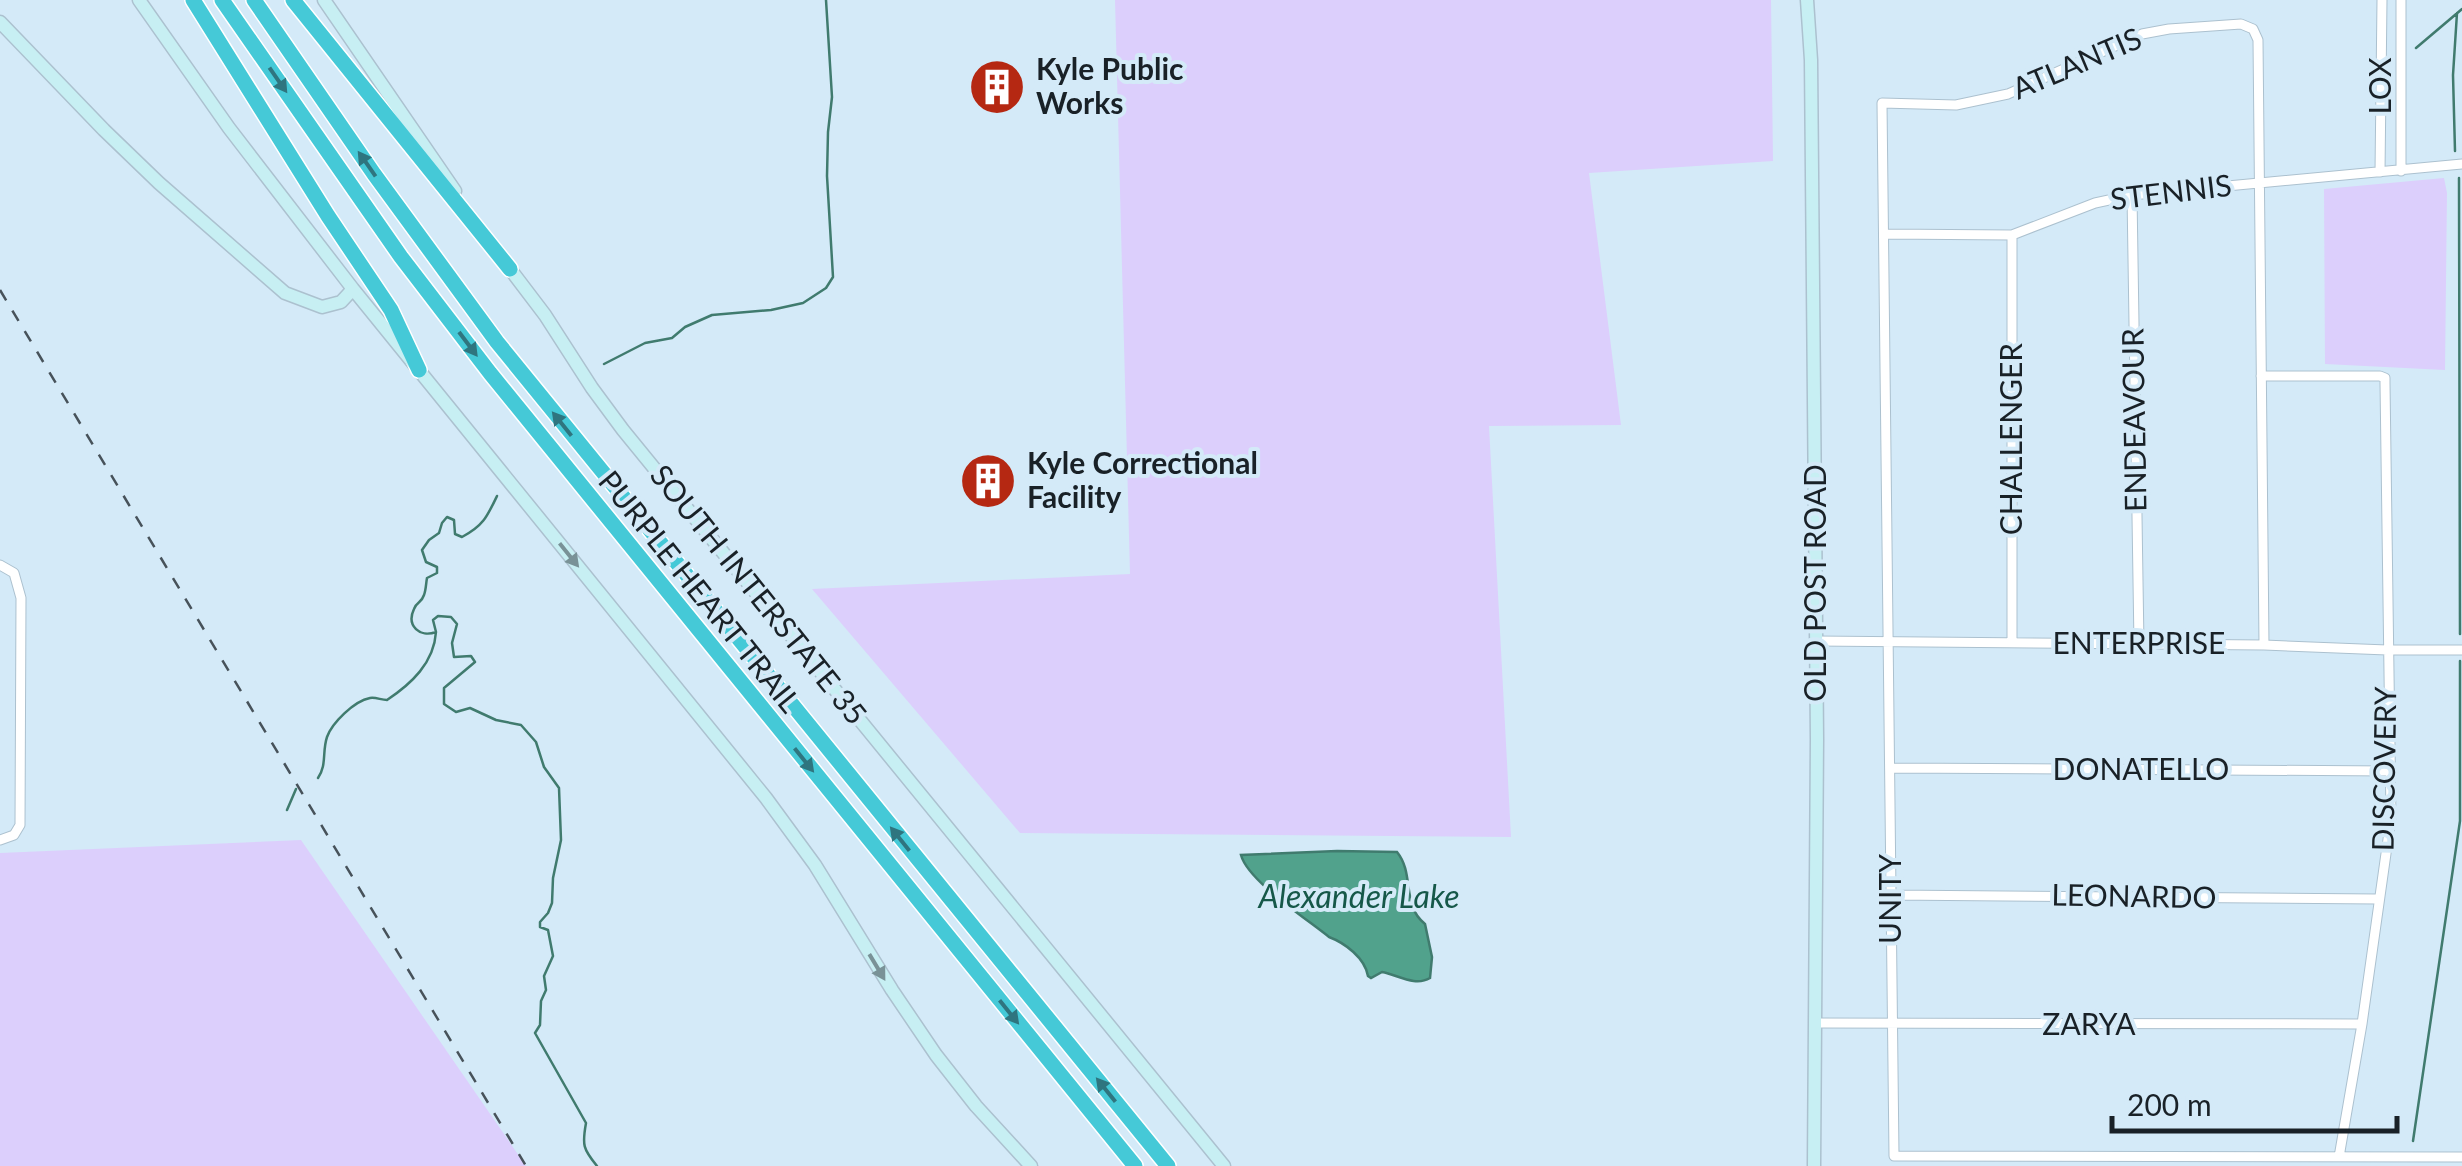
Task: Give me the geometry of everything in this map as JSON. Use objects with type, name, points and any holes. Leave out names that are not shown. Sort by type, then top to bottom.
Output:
[{"type":"highway","points":[[193,0],[328,216],[392,310],[419,370]]},
{"type":"highway","name":"PURPLE HEART TRAIL","points":[[222,0],[392,244],[490,373],[1135,1166]]},
{"type":"highway","name":"PURPLE HEART TRAIL","points":[[254,0],[374,174],[498,342],[1168,1166]]},
{"type":"highway","points":[[294,0],[510,270]]},
{"type":"main road","points":[[138,0],[229,128],[353,289],[766,798],[815,865],[936,1055],[1031,1166]]},
{"type":"main road","name":"SOUTH INTERSTATE 35","points":[[324,0],[623,430],[1224,1166]]},
{"type":"main road","name":"OLD POST ROAD","points":[[1807,0],[1811,60],[1816,642],[1814,1166]]},
{"type":"main road","points":[[0,22],[159,183],[285,293],[322,308],[341,302],[353,289]]},
{"type":"street","name":"LOX","points":[[2380,172],[2382,0]]},
{"type":"street","name":"LOX","points":[[2401,0],[2402,171]]},
{"type":"street","name":"ATLANTIS","points":[[1886,642],[1886,234],[1882,104],[1956,104],[2008,94],[2142,34],[2241,24],[2255,27],[2258,40],[2264,645]]},
{"type":"street","name":"STENNIS","points":[[1886,234],[2012,235],[2095,202],[2132,194],[2462,164]]},
{"type":"street","name":"ENDEAVOUR","points":[[2132,194],[2138,645]]},
{"type":"street","name":"CHALLENGER","points":[[2012,235],[2012,644]]},
{"type":"street","name":"DISCOVERY","points":[[2260,376],[2385,378],[2390,818],[2339,1157]]},
{"type":"street","points":[[0,565],[14,573],[21,598],[20,825],[14,836],[0,840]]},
{"type":"street","name":"ENTERPRISE","points":[[1816,642],[2462,650]]},
{"type":"street","name":"UNITY","points":[[1886,642],[1891,768],[1894,1156],[2063,1161]]},
{"type":"street","name":"DONATELLO","points":[[1891,768],[2390,771]]},
{"type":"street","name":"LEONARDO","points":[[1891,895],[2378,899]]},
{"type":"street","name":"ZARYA","points":[[1816,1023],[2362,1024]]},
{"type":"street","points":[[2063,1161],[2462,1157]]},
{"type":"shaded area","points":[[1115,0],[1771,0],[1773,161],[1589,173],[1621,425],[1489,426],[1511,837],[1020,833],[812,589],[1130,574]]},
{"type":"shaded area","points":[[2444,178],[2445,370],[2325,364],[2324,189]]},
{"type":"shaded area","points":[[301,840],[526,1166],[0,1166],[0,853]]},
{"type":"water","name":"Alexander Lake","points":[[1397,852],[1406,870],[1413,908],[1425,924],[1432,957],[1430,978],[1412,981],[1382,972],[1371,978],[1353,952],[1266,888],[1241,855]]},
{"type":"waterway","points":[[604,364],[645,343],[672,338],[685,327],[712,315],[803,303],[826,288],[833,277],[827,176],[832,97],[826,0]]},
{"type":"waterway","points":[[2416,48],[2462,9]]},
{"type":"waterway","points":[[2455,151],[2453,75],[2457,13]]},
{"type":"waterway","points":[[2459,178],[2460,634]]},
{"type":"waterway","points":[[318,778],[327,737],[339,719],[364,700],[387,700],[396,694],[420,672],[431,653],[436,632],[420,632],[412,621],[427,578],[437,573],[437,567],[426,562],[422,550],[439,533],[447,517],[454,520],[455,534],[462,537],[475,529],[497,496]]},
{"type":"waterway","points":[[436,632],[433,620],[438,616],[451,617],[457,624],[452,643],[454,657],[471,656],[475,662],[444,688],[444,704],[456,712],[470,708],[496,720],[521,725],[536,742],[544,767],[559,788],[561,840],[552,903],[540,922],[540,927],[548,930],[553,956],[544,976],[546,990],[535,1033],[586,1123],[585,1146],[597,1166]]},
{"type":"waterway","points":[[2413,1141],[2460,821],[2460,661]]},
{"type":"waterway","points":[[287,810],[296,789]]},
{"type":"railway","points":[[0,290],[526,1166]]},
{"type":"place","name":"Kyle Public Works","points":[[997,87]]},
{"type":"place","name":"Kyle Correctional Facility","points":[[988,481]]}]
